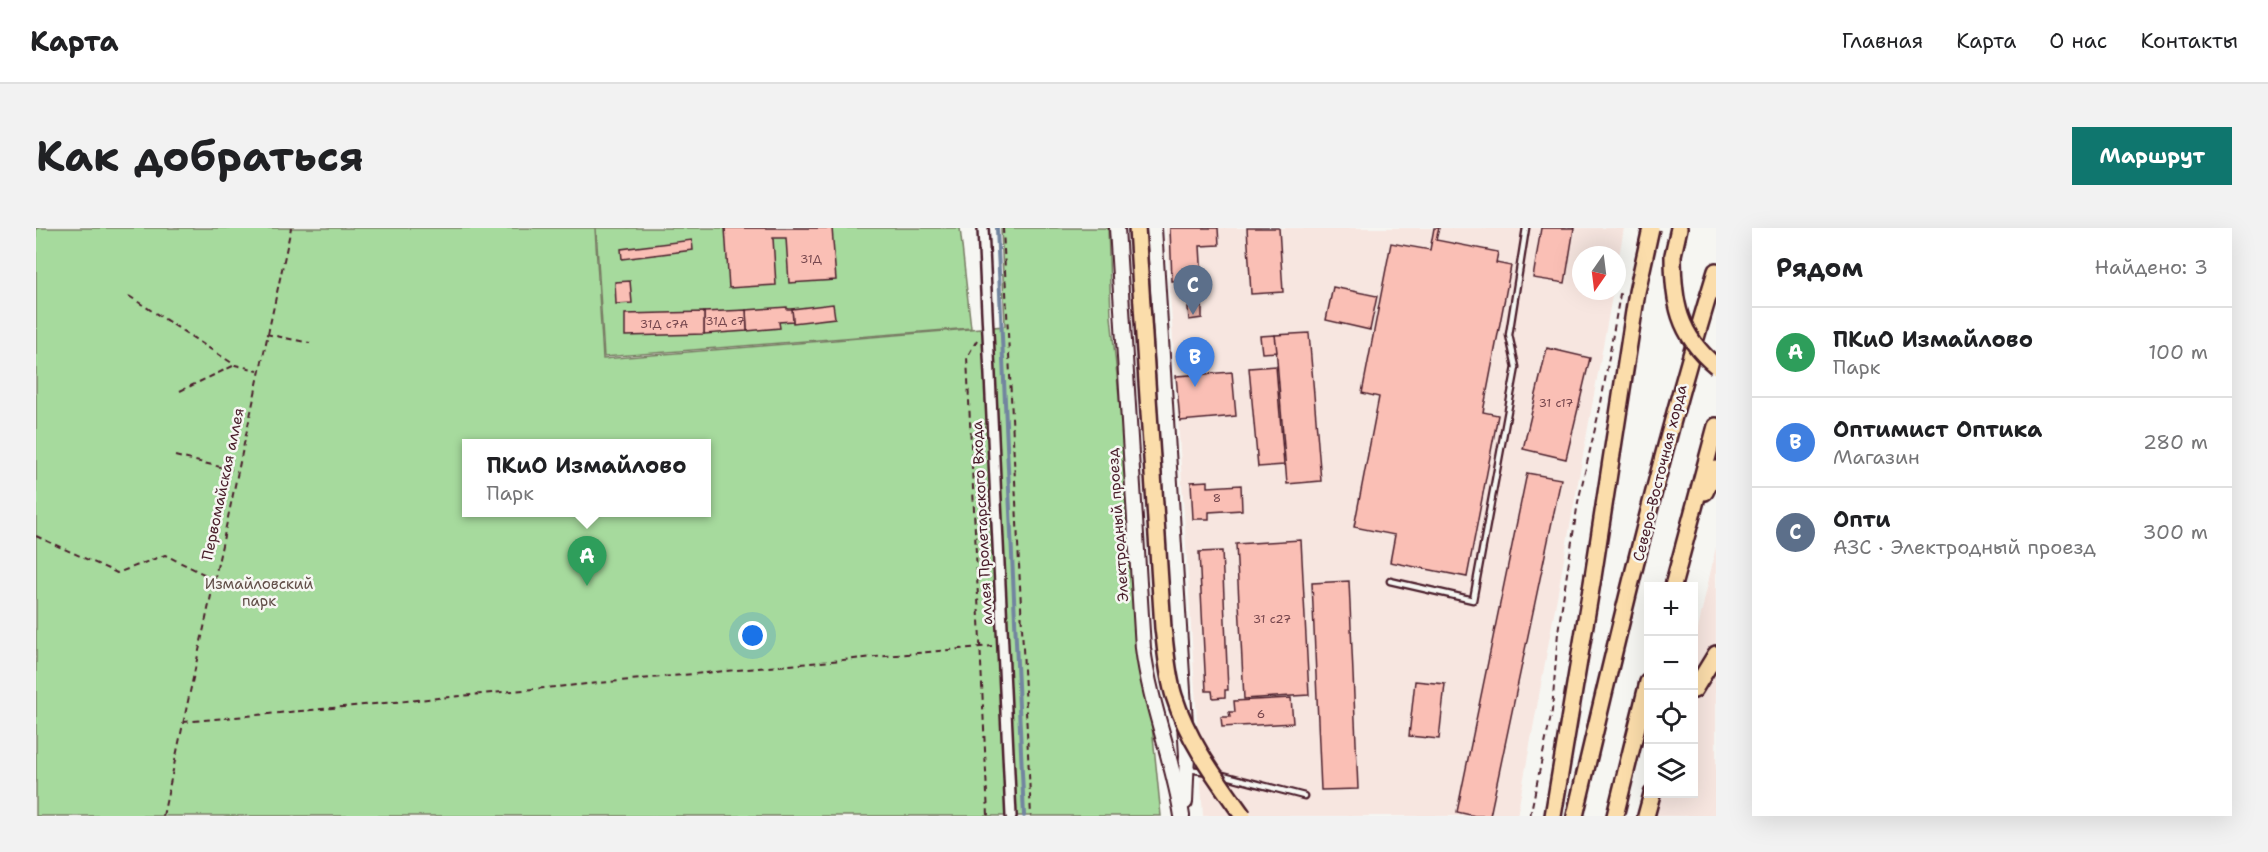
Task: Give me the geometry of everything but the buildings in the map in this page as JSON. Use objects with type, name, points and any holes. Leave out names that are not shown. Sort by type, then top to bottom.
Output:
[{"type":"main road","points":[[1137,228],[1163,628],[1168,672],[1173,695],[1190,737],[1242,816]]},
{"type":"main road","points":[[1553,816],[1593,578],[1637,292],[1651,228]]},
{"type":"main road","points":[[1679,228],[1673,255],[1673,284],[1677,310],[1688,335],[1705,357],[1716,366]]},
{"type":"main road","name":"Северо-Восточная хорда","points":[[1575,816],[1651,502],[1688,363],[1716,271]]},
{"type":"main road","points":[[1674,582],[1716,426]]},
{"type":"main road","points":[[1687,530],[1716,469]]},
{"type":"main road","points":[[1698,683],[1716,654]]},
{"type":"main road","points":[[1615,816],[1646,690]]},
{"type":"main road","points":[[1646,816],[1651,798]]},
{"type":"street","name":"аллея Пролетарского Входа","points":[[983,228],[1011,816]]},
{"type":"street","name":"Электродный проезд","points":[[1117,228],[1126,401],[1146,670],[1183,816]]},
{"type":"street","name":"Электродный проезд","points":[[1154,228],[1185,711],[1187,768],[1183,816]]},
{"type":"street","points":[[1126,401],[1131,386],[1136,382],[1150,383],[1157,387],[1163,396]]},
{"type":"lane","points":[[1390,581],[1473,600],[1516,368],[1509,335],[1526,228]]},
{"type":"lane","points":[[1187,768],[1245,780],[1304,796]]},
{"type":"path","name":"Первомайская аллея","points":[[163,816],[258,370],[291,228]]},
{"type":"path","points":[[1003,228],[1031,816]]},
{"type":"path","points":[[129,296],[235,365],[258,370]]},
{"type":"path","points":[[1530,816],[1552,711],[1558,632],[1578,502],[1601,403],[1619,300]]},
{"type":"path","points":[[987,321],[967,357],[988,816]]},
{"type":"path","points":[[266,334],[310,343]]},
{"type":"path","points":[[180,391],[235,365]]},
{"type":"path","points":[[175,456],[237,471]]},
{"type":"path","points":[[36,536],[117,573],[165,555],[214,579]]},
{"type":"path","points":[[183,722],[1003,645]]},
{"type":"path","points":[[1025,789],[1030,789]]},
{"type":"shaded area","points":[[1166,228],[1624,228],[1621,246],[1572,246],[1572,300],[1611,300],[1517,816],[1203,816]]},
{"type":"shaded area","points":[[1716,547],[1716,816],[1655,816],[1659,798],[1698,798],[1698,629]]},
{"type":"green space","name":"Измайловский парк","points":[[36,228],[595,228],[603,359],[1005,326],[1001,228],[1108,228],[1111,316],[1161,816],[36,816]]},
{"type":"green space","points":[[596,228],[960,228],[971,328],[604,357]]},
{"type":"waterway","points":[[997,228],[1024,816]]},
{"type":"place","name":"Опти","points":[[1193,315]]},
{"type":"place","name":"Оптимист Оптика","points":[[1195,387]]},
{"type":"place","name":"ПКиО Измайлово","points":[[587,586]]}]
